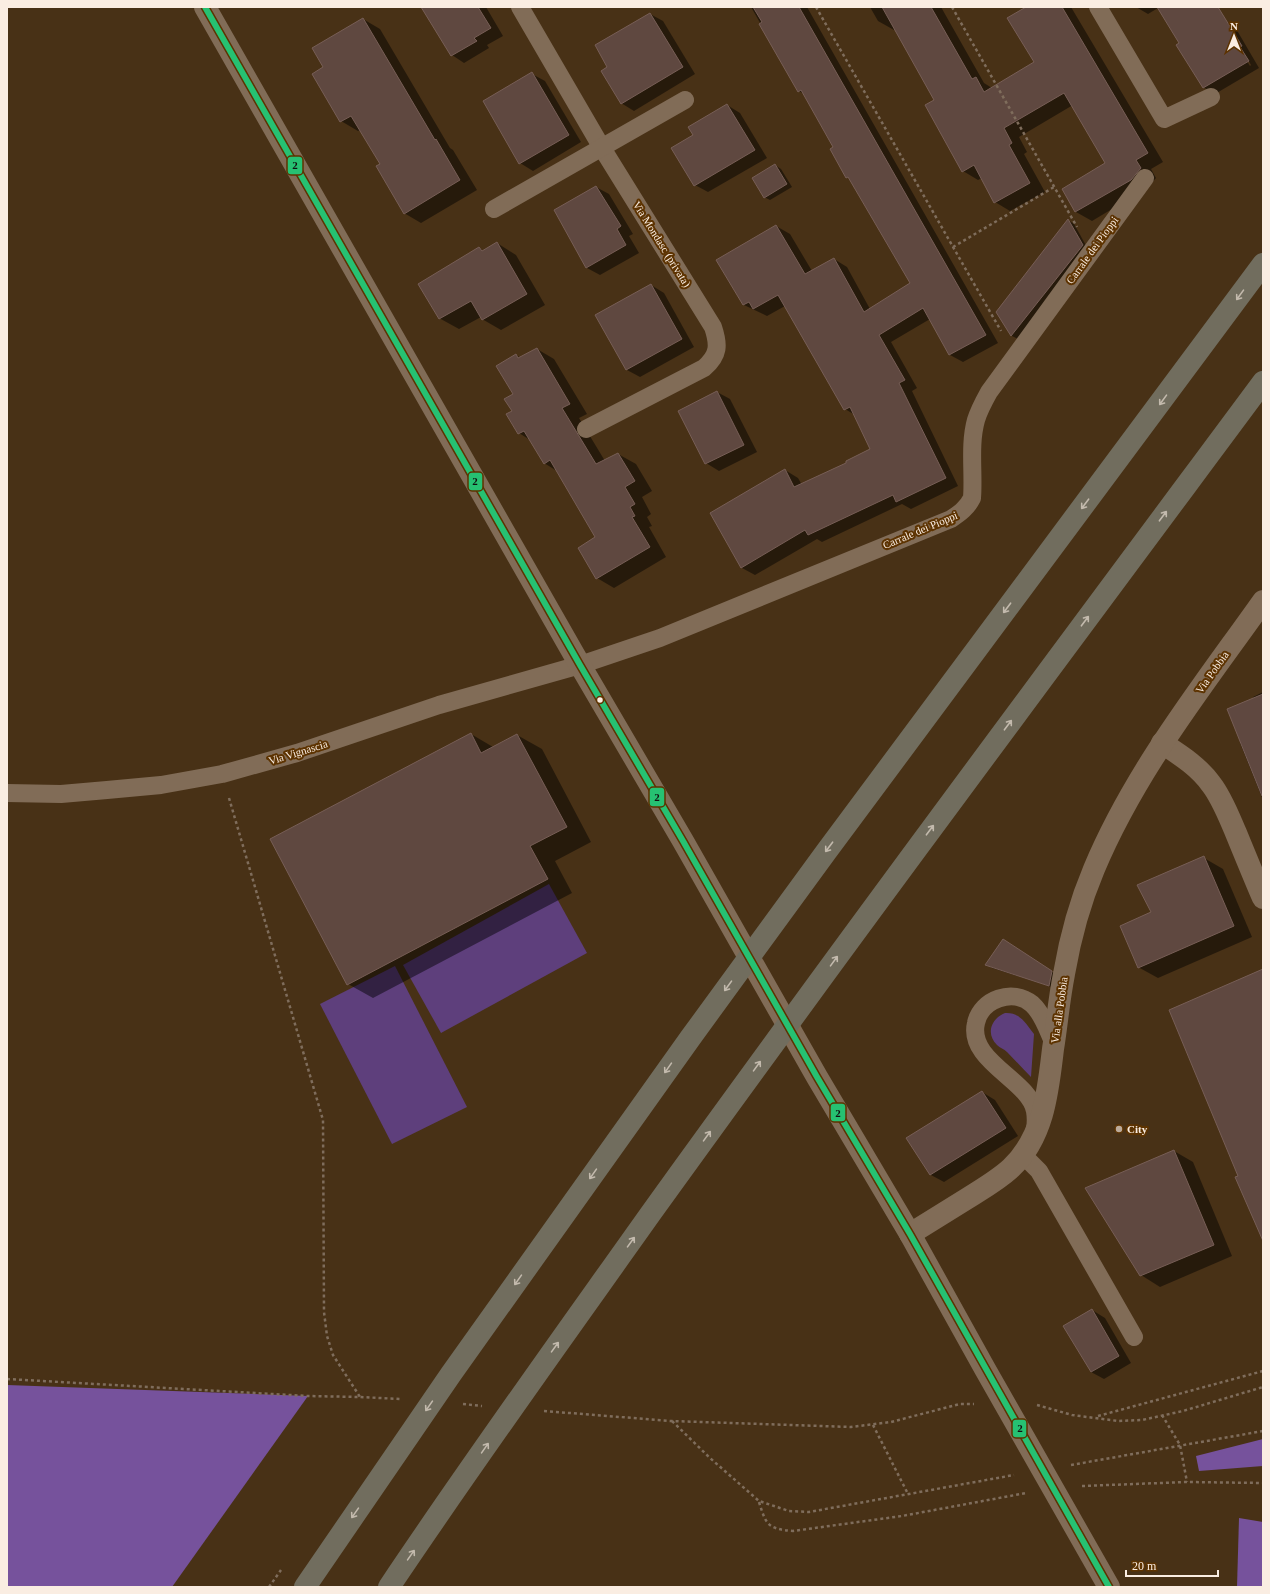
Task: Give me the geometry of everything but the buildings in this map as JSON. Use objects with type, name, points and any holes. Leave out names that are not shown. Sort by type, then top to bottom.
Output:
[{"type":"highway","points":[[305,1587],[451,1374],[691,1036],[1263,264]]},
{"type":"highway","points":[[389,1587],[533,1379],[734,1098],[907,861],[1263,382]]},
{"type":"street","points":[[205,7],[580,665],[683,841],[817,1077],[910,1234],[1109,1587]]},
{"type":"street","name":"Via Pobbia","points":[[1162,744],[1263,601]]},
{"type":"street","points":[[1162,744],[1183,757],[1200,771],[1211,784],[1220,798],[1263,898]]},
{"type":"street","name":"Via alla Pobbia","points":[[910,1234],[987,1186],[1012,1167],[1035,1133],[1043,1113],[1048,1092],[1064,974],[1070,942],[1081,906],[1093,870],[1135,786],[1162,744]]},
{"type":"lane","name":"Via Mondasc (privata)","points":[[520,7],[602,148],[713,327],[717,337],[716,355],[704,368],[586,429]]},
{"type":"lane","points":[[1098,7],[1164,119],[1211,97]]},
{"type":"lane","points":[[494,209],[685,100]]},
{"type":"lane","name":"Carrale dei Pioppi","points":[[580,665],[660,638],[951,519],[969,505],[972,498],[973,445],[976,421],[989,392],[1145,178]]},
{"type":"lane","name":"Via Vignascia","points":[[7,793],[61,794],[161,785],[222,774],[297,753],[439,705],[580,665]]},
{"type":"lane","points":[[1035,1133],[1035,1110],[1030,1100],[978,1046],[975,1035],[976,1023],[980,1012],[988,1004],[999,998],[1011,996],[1022,998],[1031,1004],[1038,1012],[1054,1044]]},
{"type":"lane","points":[[1022,1154],[1038,1171],[1134,1337]]},
{"type":"path","points":[[816,7],[1016,356]]},
{"type":"path","points":[[952,7],[1091,252]]},
{"type":"path","points":[[953,247],[1054,187]]},
{"type":"path","points":[[222,774],[323,1120],[324,1312],[327,1336],[333,1355],[360,1397]]},
{"type":"path","points":[[1096,1417],[1263,1371]]},
{"type":"path","points":[[1005,1403],[1034,1404],[1072,1415],[1118,1421],[1142,1420],[1184,1410],[1263,1387]]},
{"type":"path","points":[[1162,1415],[1180,1445],[1187,1482]]},
{"type":"path","points":[[671,1421],[759,1501],[789,1511],[809,1512],[1017,1474]]},
{"type":"path","points":[[873,1424],[908,1494]]},
{"type":"path","points":[[1064,1466],[1263,1431]]},
{"type":"path","points":[[1076,1486],[1187,1482],[1263,1483]]},
{"type":"path","points":[[759,1501],[764,1518],[770,1526],[780,1530],[792,1531],[902,1516],[1032,1492]]},
{"type":"shaded area","points":[[549,884],[587,953],[441,1033],[403,965]]},
{"type":"shaded area","points":[[395,966],[467,1107],[392,1144],[320,1004]]},
{"type":"shaded area","points":[[1005,1013],[1015,1014],[1022,1019],[1034,1034],[1031,1077],[1007,1052],[997,1045],[991,1036],[994,1022],[1000,1015]]},
{"type":"shaded area","points":[[7,1385],[308,1396],[172,1587],[7,1587]]},
{"type":"shaded area","points":[[1263,1439],[1263,1466],[1199,1471],[1196,1456]]},
{"type":"shaded area","points":[[1239,1518],[1263,1522],[1263,1587],[1237,1587]]},
{"type":"transit line","name":"2","points":[[205,7],[580,665],[683,841],[817,1077],[910,1234],[1109,1587]]},
{"type":"place","name":"City","points":[[1119,1129]]}]
